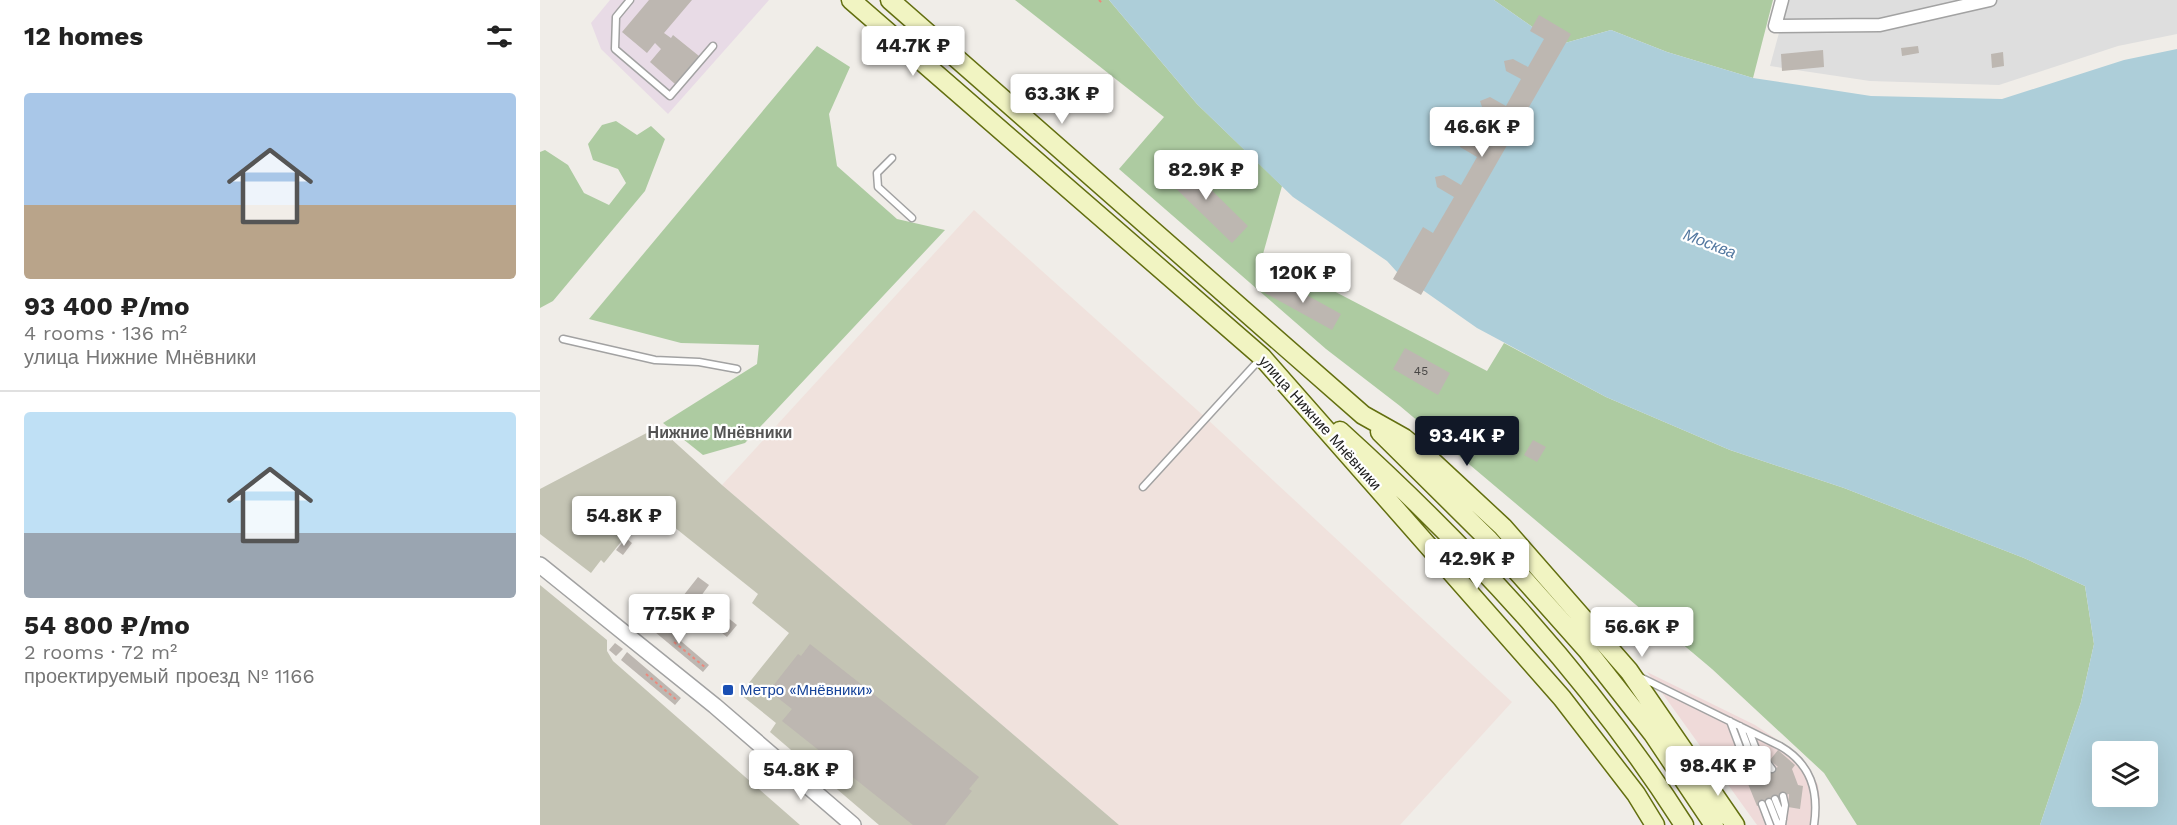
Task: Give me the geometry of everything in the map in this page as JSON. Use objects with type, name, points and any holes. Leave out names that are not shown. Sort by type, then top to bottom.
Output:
[{"type":"main road","name":"улица Нижние Мнёвники","points":[[851,0],[1262,357],[1562,698],[1636,794],[1655,825]]},
{"type":"main road","name":"улица Нижние Мнёвники","points":[[890,0],[1363,415],[1404,438],[1474,498],[1503,527],[1629,671],[1735,825]]},
{"type":"main road","points":[[1281,377],[1376,463],[1474,559],[1568,666],[1671,804],[1684,825]]},
{"type":"main road","points":[[1363,415],[1489,540],[1587,650],[1653,734],[1714,825]]},
{"type":"street","points":[[1782,0],[1775,26],[1880,25],[1990,0]]},
{"type":"street","points":[[999,127],[1015,108]]},
{"type":"street","points":[[540,565],[715,706],[853,825]]},
{"type":"lane","points":[[630,0],[616,17],[615,49],[670,96],[713,46]]},
{"type":"lane","points":[[892,158],[877,173],[878,187],[912,218]]},
{"type":"lane","points":[[563,339],[655,360],[699,362],[737,369]]},
{"type":"lane","points":[[1143,487],[1262,357]]},
{"type":"lane","points":[[1629,671],[1788,751],[1806,769],[1815,789],[1814,825]]},
{"type":"lane","points":[[1730,721],[1758,774]]},
{"type":"lane","points":[[1740,726],[1758,774]]},
{"type":"lane","points":[[1749,731],[1756,748],[1772,769]]},
{"type":"lane","points":[[1756,748],[1758,774]]},
{"type":"lane","points":[[1781,823],[1785,805],[1783,796]]},
{"type":"lane","points":[[1772,800],[1781,823]]},
{"type":"lane","points":[[1762,804],[1770,825]]},
{"type":"path","points":[[674,642],[706,668]]},
{"type":"path","points":[[646,674],[678,701]]},
{"type":"shaded area","points":[[610,0],[769,0],[668,114],[601,49],[591,23]]},
{"type":"shaded area","points":[[1788,0],[2177,0],[2177,34],[2118,46],[1999,85],[1870,81],[1770,66]]},
{"type":"shaded area","points":[[974,210],[1206,418],[1512,702],[1400,825],[1119,825],[722,485]]},
{"type":"shaded area","points":[[658,427],[722,485],[1119,825],[879,825],[770,732],[776,723],[740,694],[789,633],[752,603],[758,594],[649,507],[604,563],[601,560],[591,573],[540,534],[540,489]]},
{"type":"shaded area","points":[[540,585],[607,640],[607,651],[613,661],[800,825],[540,825]]},
{"type":"shaded area","points":[[1647,672],[1755,725],[1793,750],[1809,767],[1818,785],[1820,799],[1818,825],[1757,825]]},
{"type":"green space","points":[[1015,0],[1109,0],[1197,104],[1282,186],[1263,254],[1487,371],[1504,343],[1606,397],[1730,450],[1844,488],[2024,558],[2085,586],[2094,644],[2081,702],[2040,825],[1857,825],[1824,773],[1712,669],[1400,406],[1326,349],[1119,169],[1164,117]]},
{"type":"green space","points":[[1494,0],[1773,0],[1753,78],[1667,52],[1611,30],[1558,45]]},
{"type":"green space","points":[[817,46],[850,67],[829,114],[837,166],[897,219],[945,230],[745,443],[703,455],[663,423],[757,364],[759,345],[681,343],[589,319]]},
{"type":"green space","points":[[616,121],[637,135],[651,126],[665,139],[645,191],[553,301],[540,308],[540,152],[545,150],[568,165],[584,193],[609,205],[626,183],[618,169],[593,160],[588,144],[602,125]]},
{"type":"water","name":"Москва","points":[[1109,0],[1494,0],[1558,45],[1611,30],[1667,52],[1753,78],[1871,96],[2002,99],[2124,60],[2177,49],[2177,825],[2040,825],[2081,702],[2094,644],[2085,586],[2024,558],[1844,488],[1730,450],[1606,397],[1477,328],[1397,272],[1387,261],[1293,197],[1197,104]]},
{"type":"building","points":[[649,0],[692,0],[664,33],[671,38],[673,35],[699,56],[675,84],[650,62],[661,49],[655,43],[647,53],[622,32]]},
{"type":"building","points":[[1539,15],[1571,34],[1421,295],[1393,279],[1423,227],[1433,233],[1454,197],[1437,187],[1435,177],[1444,175],[1461,185],[1477,157],[1460,147],[1458,140],[1466,137],[1483,146],[1498,119],[1483,110],[1480,101],[1490,97],[1506,106],[1521,79],[1506,71],[1504,61],[1513,59],[1528,67],[1544,39],[1530,31]]},
{"type":"building","points":[[1918,46],[1919,53],[1902,56],[1901,48]]},
{"type":"building","points":[[1823,50],[1824,67],[1782,71],[1781,54]]},
{"type":"building","points":[[2003,52],[2004,66],[1992,68],[1991,54]]},
{"type":"building","points":[[1180,159],[1248,226],[1232,243],[1163,176]]},
{"type":"building","points":[[1274,277],[1341,314],[1332,330],[1265,293]]},
{"type":"building","points":[[1405,348],[1450,373],[1438,395],[1393,369]]},
{"type":"building","points":[[1533,440],[1546,447],[1537,462],[1524,455]]},
{"type":"building","points":[[626,538],[632,543],[623,555],[616,550]]},
{"type":"building","points":[[698,577],[709,585],[701,596],[737,625],[727,637],[691,608],[682,619],[672,610]]},
{"type":"building","points":[[643,609],[651,615],[644,623],[637,617]]},
{"type":"building","points":[[655,619],[709,665],[703,672],[649,627]]},
{"type":"building","points":[[615,643],[623,649],[616,656],[609,650]]},
{"type":"building","points":[[810,644],[979,777],[969,789],[972,791],[945,825],[913,825],[782,721],[792,709],[769,691],[798,654],[801,656]]},
{"type":"building","points":[[627,652],[681,698],[675,705],[621,660]]},
{"type":"building","points":[[1778,750],[1795,765],[1792,769],[1798,785],[1803,786],[1800,809],[1788,807],[1789,794],[1757,806],[1746,779],[1778,767],[1770,760]]},
{"type":"place","name":"Метро «Мнёвники»","points":[[728,690]]},
{"type":"district","name":"Нижние Мнёвники","points":[[720,432]]}]
